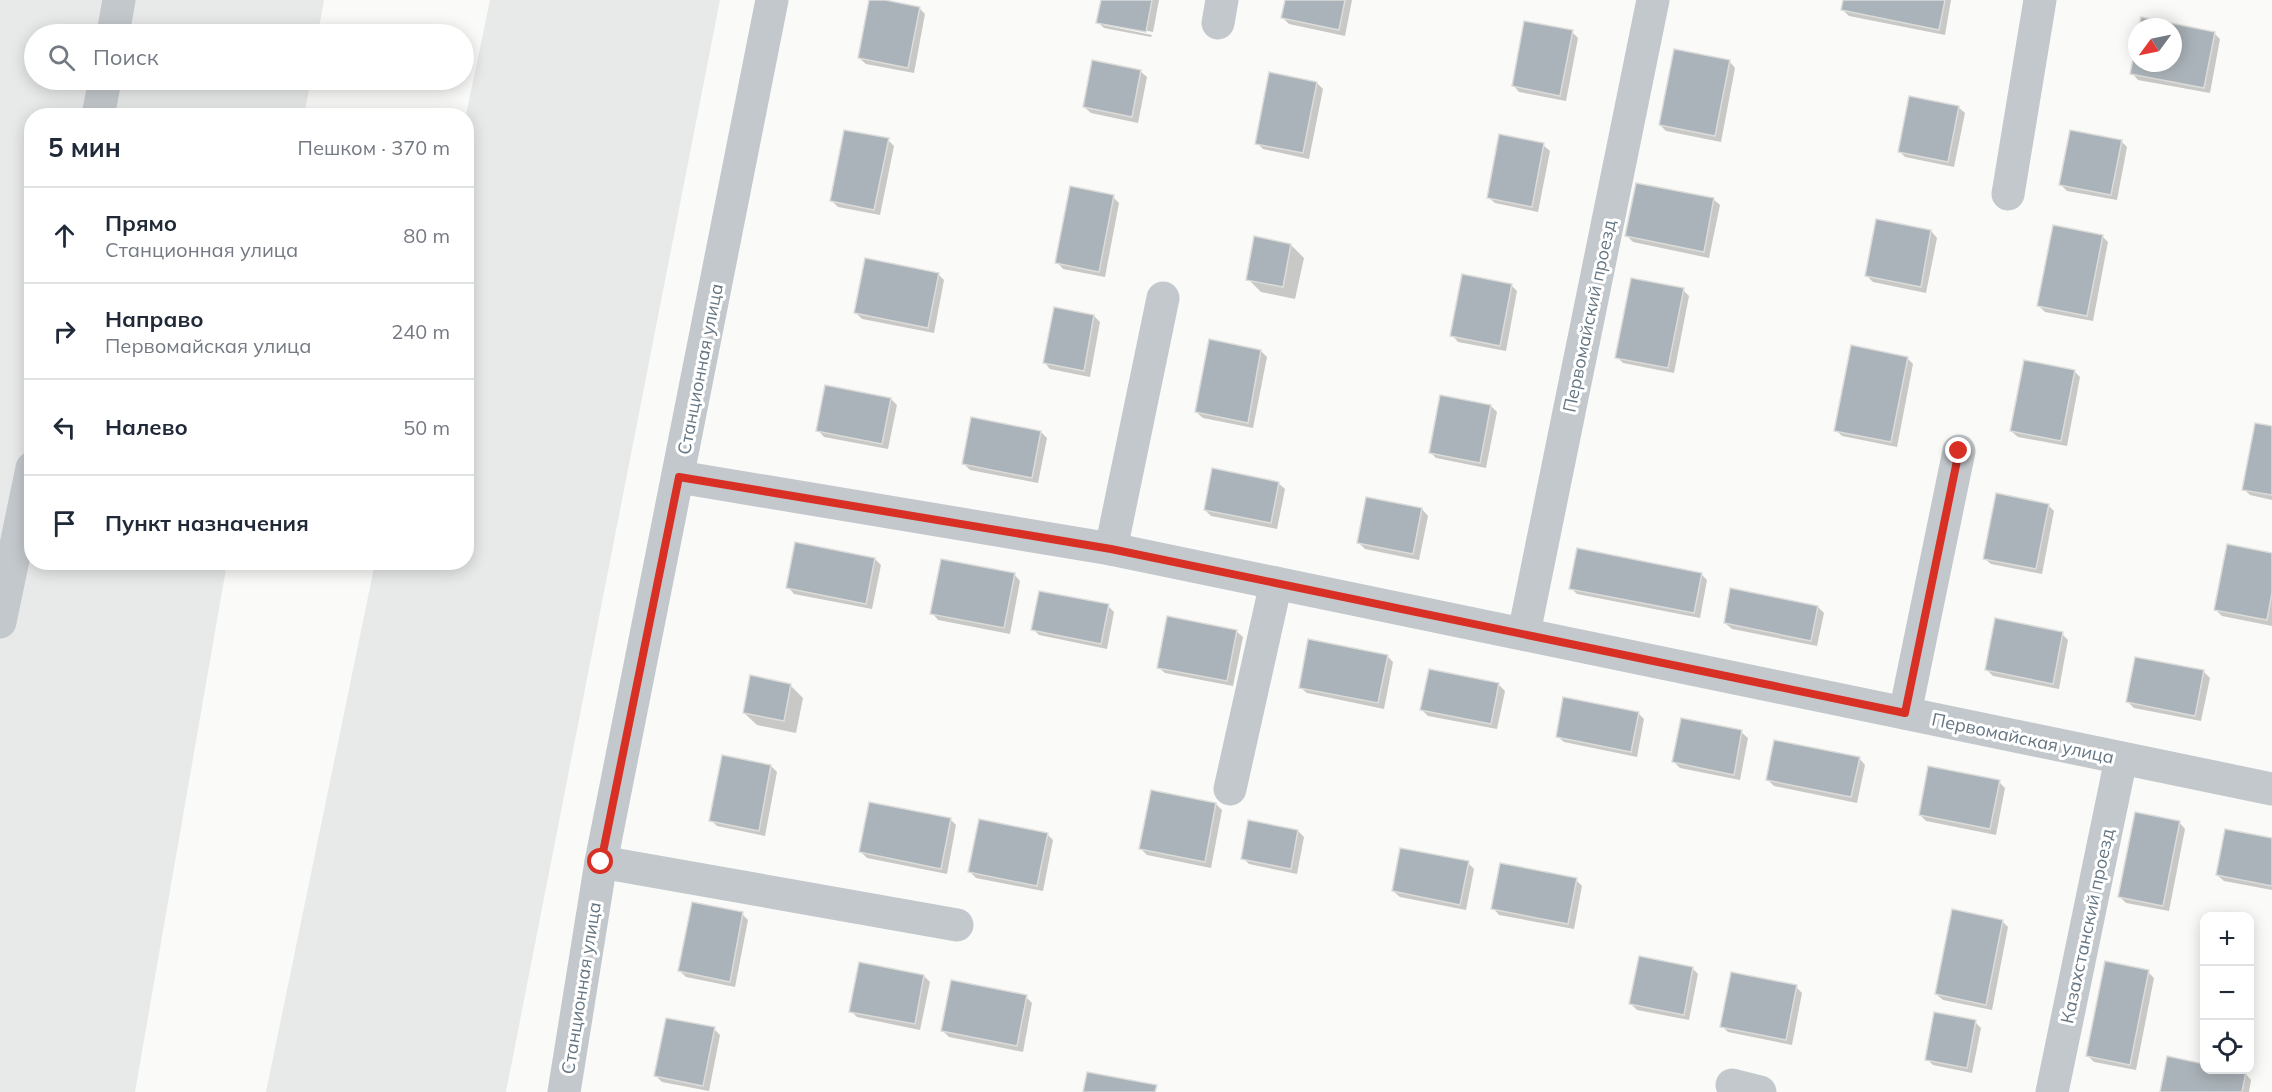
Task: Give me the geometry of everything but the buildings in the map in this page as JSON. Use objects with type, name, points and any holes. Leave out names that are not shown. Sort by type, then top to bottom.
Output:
[{"type":"street","points":[[115,24],[119,0]]},
{"type":"street","name":"Станционная улица","points":[[564,1092],[601,862],[772,0]]},
{"type":"street","name":"Первомайский проезд","points":[[1524,633],[1653,0]]},
{"type":"street","points":[[2008,194],[2040,0]]},
{"type":"street","points":[[100,108],[103,90]]},
{"type":"street","points":[[1111,549],[1163,298]]},
{"type":"street","points":[[1905,713],[1959,451]]},
{"type":"street","name":"Первомайская улица","points":[[679,477],[1111,549],[2272,789]]},
{"type":"street","points":[[0,622],[24,506]]},
{"type":"street","points":[[1230,789],[1276,583]]},
{"type":"street","name":"Казахстанский проезд","points":[[2052,1092],[2121,759]]},
{"type":"street","points":[[601,862],[957,925]]},
{"type":"shaded area","points":[[0,0],[324,0],[320,24],[24,24],[24,90],[309,90],[305,108],[24,108],[24,570],[226,570],[135,1092],[0,1092]]},
{"type":"shaded area","points":[[490,0],[720,0],[506,1092],[266,1092],[374,570],[474,570],[474,108],[467,108],[471,90],[474,90],[474,77]]},
{"type":"route","points":[[601,862],[679,477],[1111,549],[1905,713],[1959,451]]}]
